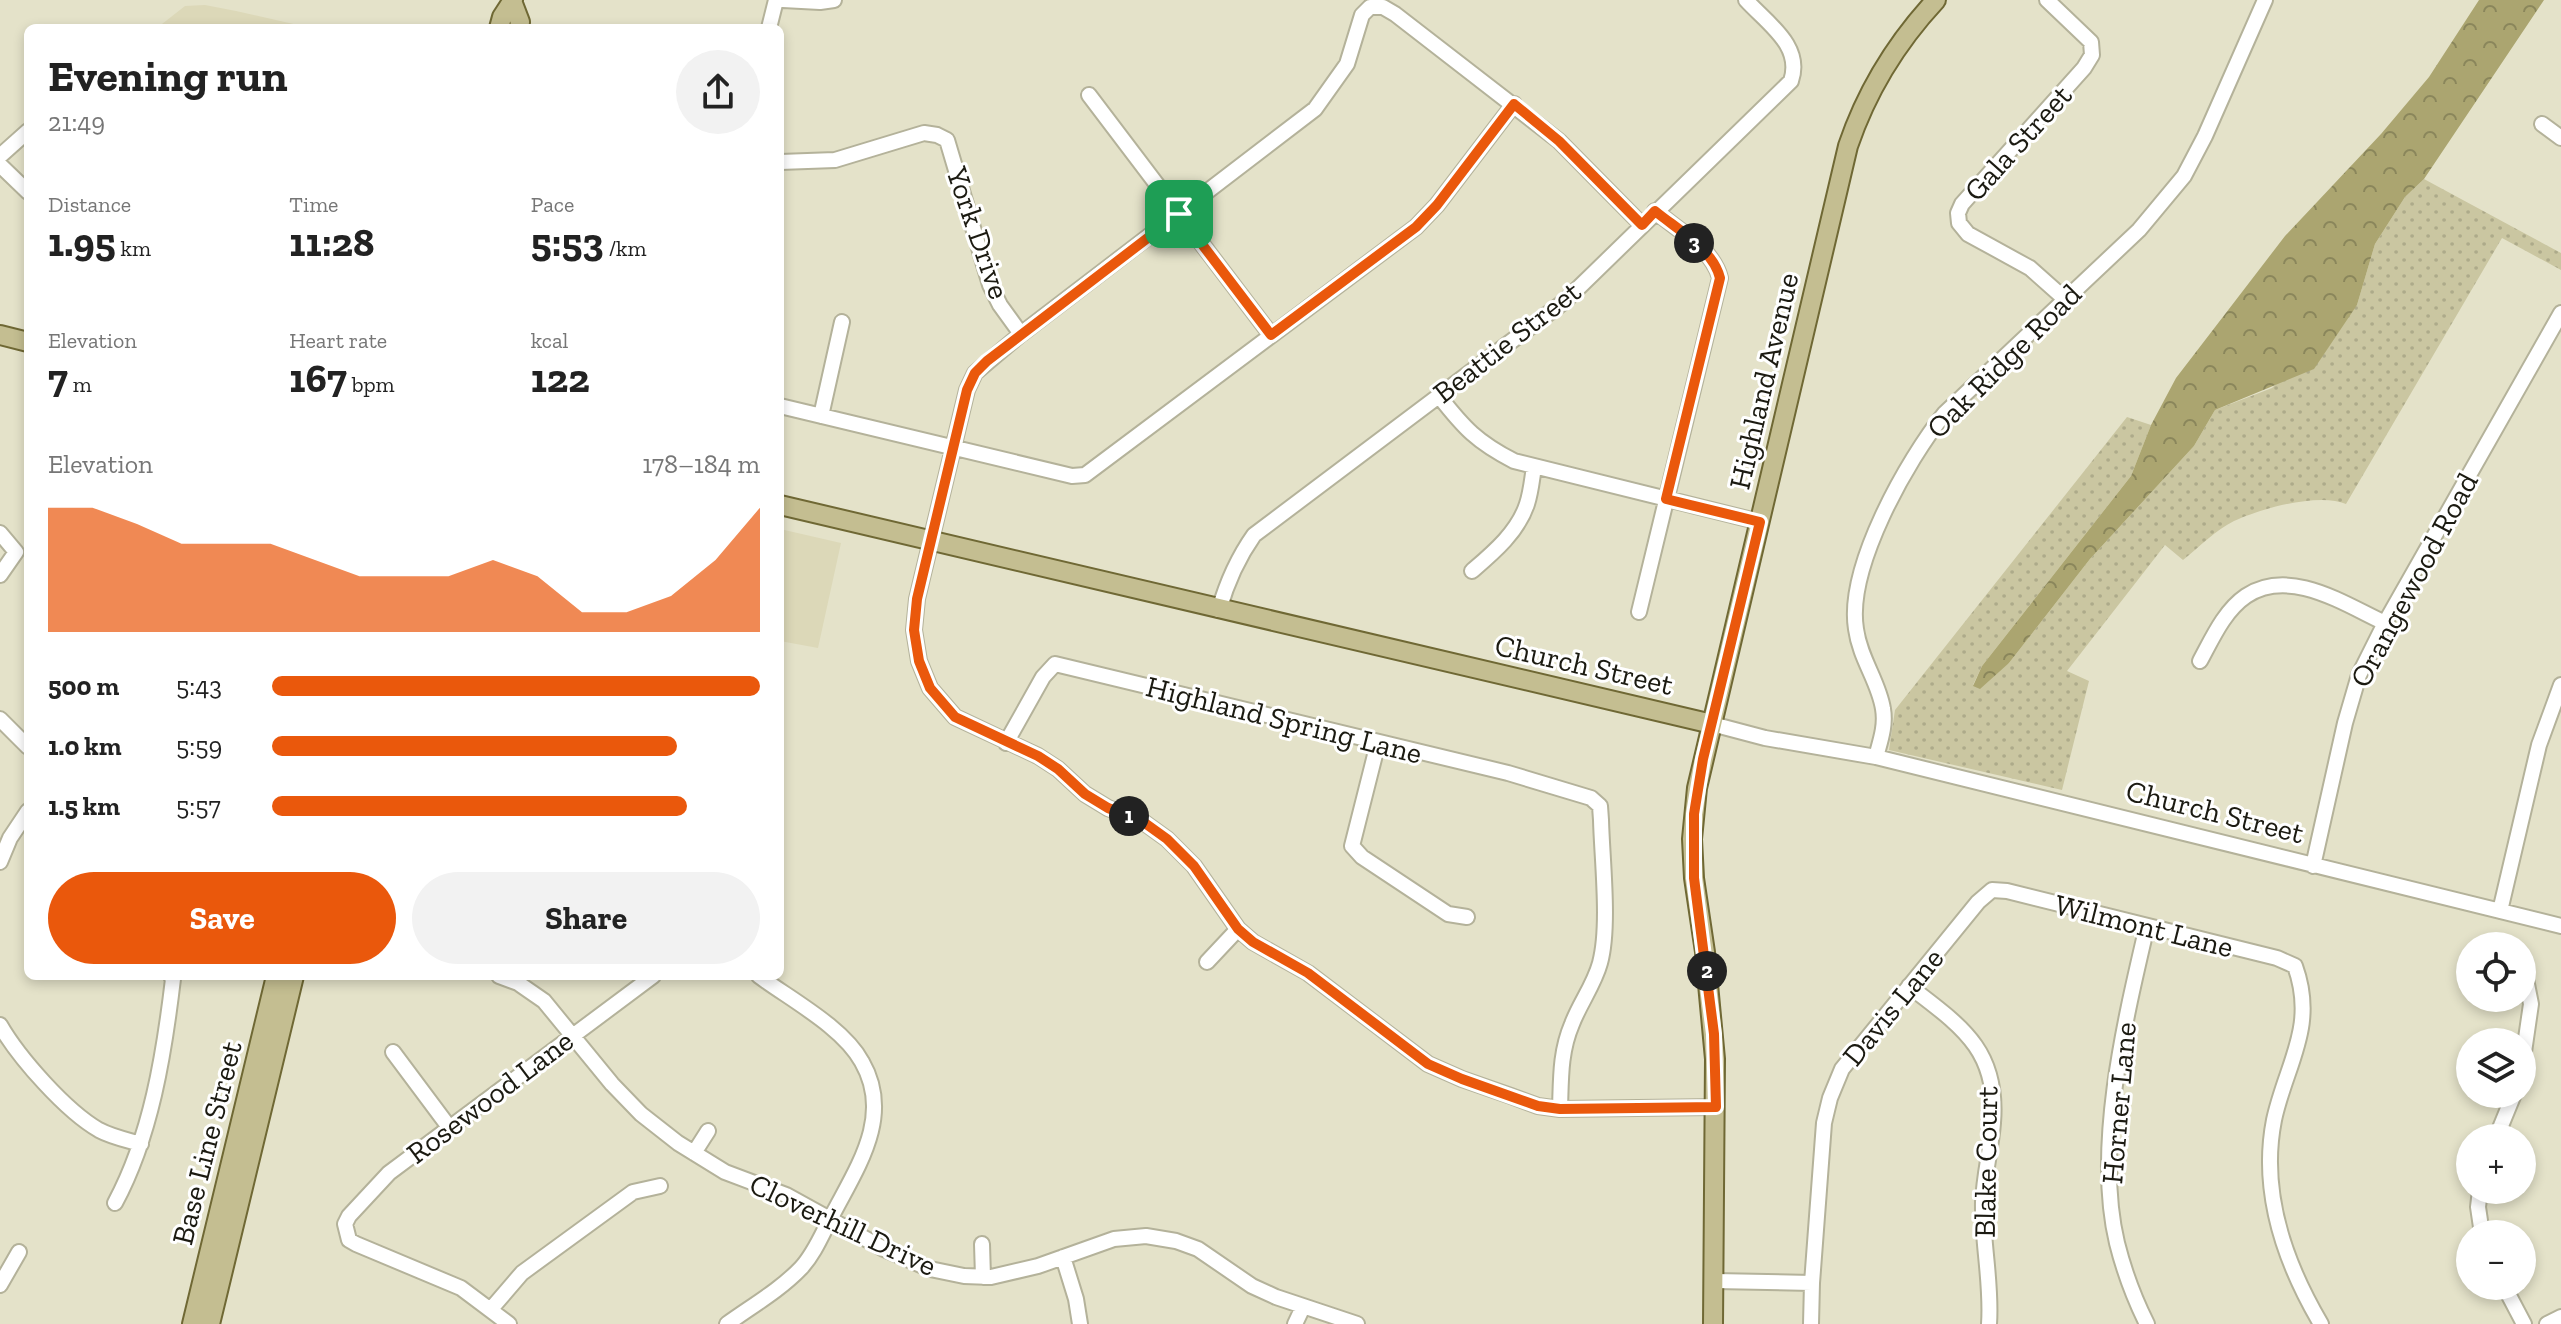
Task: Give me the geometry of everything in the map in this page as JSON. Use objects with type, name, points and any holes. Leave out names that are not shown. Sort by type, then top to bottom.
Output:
[{"type":"main road","points":[[500,24],[511,0]]},
{"type":"main road","points":[[511,0],[520,24]]},
{"type":"main road","name":"Highland Avenue","points":[[1713,1324],[1714,1034],[1694,878],[1692,839],[1697,788],[1839,179],[1857,119],[1884,65],[1936,0]]},
{"type":"main road","points":[[0,335],[24,341]]},
{"type":"main road","name":"Church Street","points":[[784,506],[1712,724]]},
{"type":"main road","name":"Base Line Street","points":[[192,1324],[275,980]]},
{"type":"main road","name":"Base Line Street","points":[[210,1324],[293,980]]},
{"type":"street","points":[[770,24],[776,0]]},
{"type":"street","points":[[783,0],[834,0]]},
{"type":"street","name":"Beattie Street","points":[[1219,610],[1239,555],[1254,535],[1565,301],[1791,81],[1796,66],[1791,49],[1746,0]]},
{"type":"street","name":"Gala Street","points":[[2047,0],[2091,42],[2092,55],[2084,68],[1962,204],[1958,213],[1959,223],[1968,234],[2030,268],[2066,300]]},
{"type":"street","name":"Oak Ridge Road","points":[[1876,757],[1884,727],[1884,711],[1861,655],[1854,602],[1859,578],[1886,511],[1920,445],[1945,413],[2139,230],[2184,176],[2265,0]]},
{"type":"street","points":[[1642,225],[1559,141],[1514,104],[1395,14],[1383,7],[1370,7],[1362,15],[1347,64],[1315,109],[1021,334],[975,373],[967,390],[917,599],[914,630],[919,661],[930,688],[955,717],[1038,756],[1058,769],[1085,794],[1108,808],[1142,821],[1167,839],[1194,866],[1238,929],[1253,942],[1308,973],[1428,1064],[1524,1101],[1560,1109],[1716,1107]]},
{"type":"street","points":[[1089,95],[1271,335]]},
{"type":"street","points":[[784,407],[1072,476],[1085,475],[1416,227],[1437,205],[1514,104]]},
{"type":"street","points":[[2542,124],[2561,138]]},
{"type":"street","name":"York Drive","points":[[784,162],[835,160],[924,133],[947,140],[990,285],[1021,334]]},
{"type":"street","points":[[0,156],[24,135]]},
{"type":"street","points":[[0,165],[24,188]]},
{"type":"street","points":[[1639,612],[1720,278],[1717,266],[1708,255],[1655,211]]},
{"type":"street","name":"Orangewood Road","points":[[2313,866],[2356,687],[2385,623],[2561,313]]},
{"type":"street","points":[[821,416],[842,322]]},
{"type":"street","points":[[1439,396],[1467,432],[1514,461],[1760,522]]},
{"type":"street","points":[[1472,571],[1495,552],[1518,524],[1527,504],[1534,467]]},
{"type":"street","points":[[0,533],[16,552],[0,575]]},
{"type":"street","points":[[2200,661],[2222,621],[2246,596],[2278,585],[2304,587],[2385,623]]},
{"type":"street","name":"Highland Spring Lane","points":[[1006,743],[1043,677],[1055,664],[1508,773],[1591,798],[1600,806],[1604,937],[1601,961],[1591,991],[1572,1022],[1561,1055],[1560,1109]]},
{"type":"street","points":[[2500,911],[2539,745],[2559,694]]},
{"type":"street","points":[[0,719],[24,743]]},
{"type":"street","name":"Church Street","points":[[1712,724],[1765,738],[1876,757],[2561,926]]},
{"type":"street","points":[[1378,743],[1352,846],[1362,857],[1448,914],[1467,917]]},
{"type":"street","points":[[0,862],[10,838],[24,817]]},
{"type":"street","name":"Wilmont Lane","points":[[1992,890],[2007,891],[2277,958],[2295,966],[2302,993],[2302,1028],[2274,1119],[2271,1152],[2274,1207],[2289,1261],[2321,1324]]},
{"type":"street","name":"Davis Lane","points":[[1811,1324],[1824,1123],[1842,1069],[1978,902],[1992,890]]},
{"type":"street","name":"Horner Lane","points":[[2147,926],[2125,1021],[2116,1080],[2111,1197],[2117,1241],[2132,1292],[2147,1324]]},
{"type":"street","points":[[1207,962],[1238,929]]},
{"type":"street","points":[[115,1203],[130,1175],[141,1144],[167,1029],[173,980]]},
{"type":"street","name":"Cloverhill Drive","points":[[510,980],[544,1001],[612,1084],[641,1114],[694,1153],[725,1172],[786,1195],[829,1220],[930,1269],[983,1277],[1038,1266],[1114,1239],[1146,1236],[1176,1241],[1198,1249],[1252,1286],[1357,1324]]},
{"type":"street","name":"Rosewood Lane","points":[[491,1309],[461,1288],[356,1244],[345,1232],[345,1224],[379,1183],[449,1127],[648,980]]},
{"type":"street","points":[[727,1324],[802,1267],[863,1159],[873,1131],[876,1105],[870,1078],[861,1059],[843,1037],[765,980]]},
{"type":"street","name":"Blake Court","points":[[1909,986],[1969,1034],[1984,1060],[1992,1086],[1993,1122],[1983,1202],[1991,1303],[1989,1324]]},
{"type":"street","points":[[0,1025],[10,1042],[77,1114],[99,1130],[141,1144]]},
{"type":"street","points":[[10,1042],[24,1031]]},
{"type":"street","points":[[393,1052],[449,1127]]},
{"type":"street","points":[[694,1153],[708,1131]]},
{"type":"street","points":[[509,1324],[491,1309],[522,1273],[633,1192],[660,1186]]},
{"type":"street","points":[[982,1244],[983,1277]]},
{"type":"street","points":[[0,1285],[19,1252]]},
{"type":"street","points":[[1063,1257],[1080,1324]]},
{"type":"street","points":[[1715,1281],[1812,1283]]},
{"type":"street","points":[[2511,1300],[2524,1324]]},
{"type":"street","points":[[1295,1324],[1303,1307]]},
{"type":"street","points":[[2547,1324],[2561,1317]]},
{"type":"shaded area","points":[[205,5],[293,24],[162,24],[185,6]]},
{"type":"shaded area","points":[[2424,179],[2561,253],[2561,270],[2502,238],[2346,504],[2306,501],[2259,512],[2227,525],[2183,560],[2165,545],[2067,671],[2089,681],[2062,790],[1889,750],[1895,710],[2127,417],[2151,425],[2131,476],[1982,666],[1973,685],[2009,663],[2090,559],[2194,446],[2215,410],[2272,388],[2357,305],[2375,244],[2405,197]]},
{"type":"shaded area","points":[[784,530],[841,543],[818,648],[784,642]]},
{"type":"green space","points":[[2479,0],[2544,0],[2424,179],[2405,197],[2375,244],[2357,305],[2314,369],[2215,410],[2194,446],[2090,559],[2009,663],[1980,689],[1973,686],[1982,666],[2131,476],[2151,425],[2176,378],[2285,236],[2381,134],[2429,77]]},
{"type":"route","points":[[1514,104],[1559,141],[1642,225],[1655,211],[1717,266],[1720,278],[1666,499],[1760,522],[1703,759],[1692,839],[1714,1034],[1716,1107],[1560,1109],[1538,1106],[1428,1064],[1308,973],[1253,942],[1238,929],[1194,866],[1167,839],[1142,821],[1108,808],[1085,794],[1058,769],[1038,756],[955,717],[930,688],[919,661],[914,630],[917,599],[967,390],[975,373],[1021,334],[1179,214],[1271,335],[1416,227],[1437,205],[1514,104]]}]
